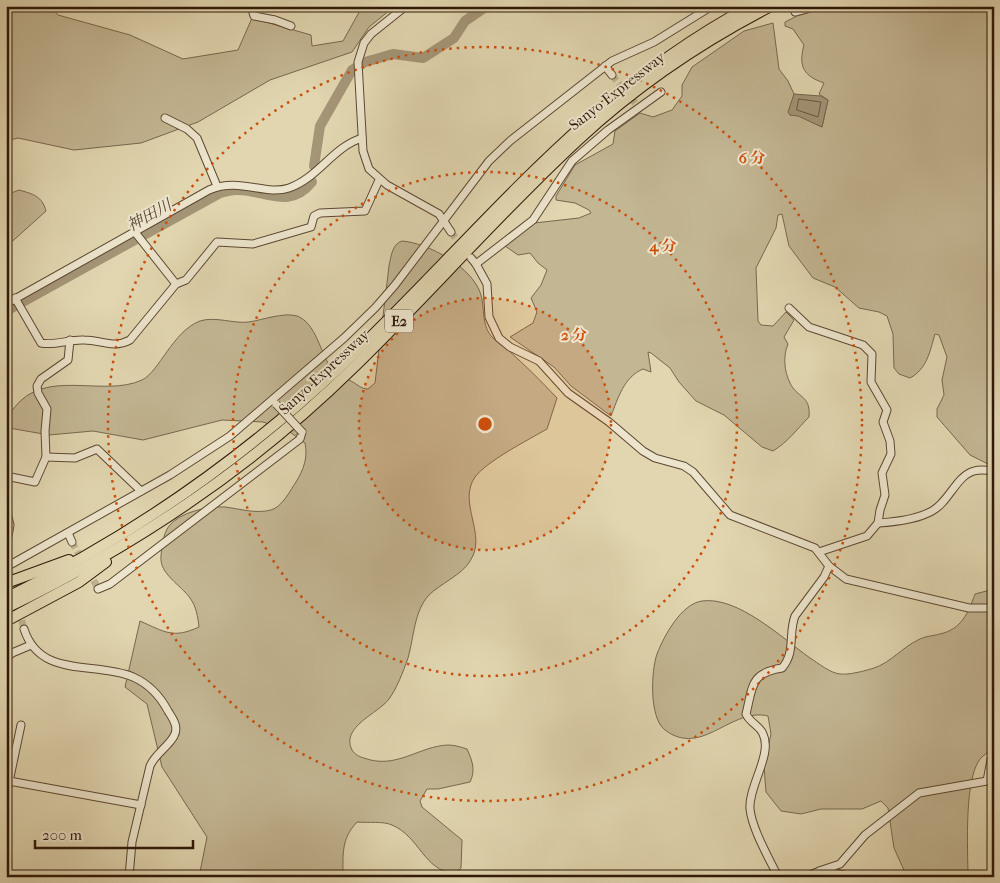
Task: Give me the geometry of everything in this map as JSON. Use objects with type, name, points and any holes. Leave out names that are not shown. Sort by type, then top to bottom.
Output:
[{"type":"highway","name":"Sanyo Expressway","points":[[6,598],[70,566],[135,527],[204,481],[308,397],[346,362],[527,175],[604,106],[665,59],[751,6]]},
{"type":"highway","name":"Sanyo Expressway","points":[[6,608],[107,555],[188,503],[275,438],[353,369],[502,215],[585,134],[670,66],[735,25],[771,6]]},
{"type":"highway","points":[[6,621],[80,582],[188,503]]},
{"type":"highway","points":[[6,583],[72,559],[135,527]]},
{"type":"street","points":[[251,6],[254,16],[292,26]]},
{"type":"street","points":[[406,6],[371,34],[364,43],[358,62],[364,158],[379,180],[424,205],[444,220],[451,232]]},
{"type":"street","points":[[8,568],[203,455],[274,402],[375,308],[395,285],[489,161],[510,141],[612,61],[654,42],[712,6]]},
{"type":"street","points":[[793,7],[795,12],[817,6]]},
{"type":"street","points":[[605,66],[612,74]]},
{"type":"street","points":[[476,264],[533,220],[572,161],[636,105],[661,92]]},
{"type":"street","points":[[165,118],[188,129],[197,138],[217,186]]},
{"type":"street","points":[[6,304],[18,302],[137,236],[217,186],[241,184],[270,189],[291,187],[302,182],[352,141],[362,138]]},
{"type":"street","points":[[18,302],[41,343],[86,340],[115,346],[122,344],[130,340],[176,284],[186,280],[217,242],[253,244],[311,227],[314,216],[320,213],[365,212],[379,180]]},
{"type":"street","points":[[137,236],[176,284]]},
{"type":"street","points":[[471,258],[487,284],[492,325],[505,344],[539,361],[568,393],[609,422],[648,455],[675,462],[693,472],[730,515],[809,546],[819,552],[829,566],[846,579],[969,608],[994,608]]},
{"type":"street","points":[[789,308],[809,327],[863,345],[872,354],[871,382],[886,406],[883,422],[891,444],[891,454],[882,473],[885,495],[878,523],[867,536],[819,552]]},
{"type":"street","points":[[6,476],[35,482],[46,457],[45,431],[47,409],[38,393],[38,386],[41,379],[68,360],[70,340]]},
{"type":"street","points":[[98,589],[110,584],[300,439],[302,432],[274,402]]},
{"type":"street","points":[[46,457],[75,458],[97,449],[141,492]]},
{"type":"street","points":[[878,523],[897,522],[931,512],[944,502],[970,472],[976,470],[994,471]]},
{"type":"street","points":[[6,508],[10,525],[6,548]]},
{"type":"street","points":[[68,533],[72,542]]},
{"type":"street","points":[[778,877],[751,816],[751,796],[766,742],[763,733],[750,722],[746,714],[754,681],[758,676],[766,671],[782,668],[786,664],[792,652],[792,622],[824,577],[829,566]]},
{"type":"street","points":[[24,629],[30,645],[39,654],[64,665],[117,673],[132,677],[144,684],[163,702],[176,726],[174,736],[153,758],[132,842],[128,877]]},
{"type":"street","points":[[6,659],[12,653],[30,645]]},
{"type":"street","points":[[6,796],[21,725]]},
{"type":"street","points":[[809,877],[814,872],[840,864],[865,835],[919,793],[987,781],[991,760],[994,759]]},
{"type":"street","points":[[9,781],[141,805]]},
{"type":"street","points":[[819,871],[851,877]]},
{"type":"shaded area","points":[[6,6],[49,6],[58,15],[130,35],[183,59],[238,50],[252,18],[311,35],[312,46],[343,41],[362,7],[360,6],[395,6],[369,27],[352,52],[270,80],[198,122],[141,143],[74,150],[18,138],[6,141]]},
{"type":"shaded area","points":[[832,6],[994,6],[994,467],[970,455],[937,417],[937,409],[944,395],[942,380],[947,357],[939,335],[935,334],[927,359],[916,374],[910,378],[899,374],[894,368],[893,334],[887,316],[879,312],[859,308],[835,287],[813,278],[789,246],[782,214],[778,215],[776,228],[756,268],[758,321],[761,325],[773,326],[786,312],[794,320],[784,337],[788,344],[785,353],[785,369],[793,388],[808,405],[809,417],[788,439],[773,451],[762,447],[724,415],[696,401],[679,382],[670,368],[651,353],[648,352],[651,372],[643,369],[631,377],[622,389],[611,416],[571,386],[554,367],[510,337],[533,323],[537,312],[531,298],[541,285],[547,270],[530,253],[518,255],[505,246],[534,223],[579,218],[591,213],[575,203],[556,200],[556,196],[575,165],[613,144],[615,131],[640,113],[653,117],[672,110],[682,96],[682,85],[692,67],[744,31],[773,23],[779,69],[788,81],[794,94],[790,115],[798,115],[822,127],[828,100],[819,94],[824,83],[807,74],[804,70],[802,53],[804,45],[793,29],[785,26],[785,22],[797,16]]},
{"type":"shaded area","points":[[19,190],[36,196],[42,202],[46,211],[6,247],[6,195]]},
{"type":"shaded area","points":[[402,241],[424,246],[448,258],[469,275],[481,295],[485,323],[489,333],[527,367],[557,398],[547,429],[489,464],[475,477],[470,487],[469,497],[475,530],[475,551],[467,566],[424,601],[417,616],[408,658],[395,690],[384,704],[362,721],[351,734],[352,750],[362,758],[376,761],[397,759],[437,746],[450,745],[467,749],[473,769],[470,782],[438,789],[427,789],[420,801],[422,807],[462,840],[461,868],[455,874],[444,871],[428,860],[409,837],[392,825],[357,822],[348,835],[344,847],[343,877],[199,877],[207,837],[162,767],[147,704],[125,687],[140,621],[169,633],[182,633],[199,627],[192,601],[167,574],[161,562],[162,544],[167,529],[180,517],[203,509],[225,507],[260,512],[279,506],[296,482],[305,463],[305,443],[287,430],[263,422],[222,420],[143,440],[93,431],[49,435],[9,428],[6,424],[7,419],[14,408],[27,396],[42,389],[75,385],[127,385],[142,380],[154,369],[182,333],[190,326],[206,320],[249,322],[280,316],[297,316],[309,325],[313,331],[332,369],[361,387],[368,389],[375,383],[390,259],[396,245]]},
{"type":"shaded area","points":[[994,589],[994,750],[983,756],[972,778],[969,794],[967,832],[968,877],[907,877],[894,848],[888,808],[881,801],[862,809],[821,809],[801,814],[781,811],[766,792],[764,767],[771,734],[768,716],[754,715],[741,718],[704,736],[692,738],[679,737],[665,730],[656,715],[653,694],[653,671],[657,654],[674,622],[680,614],[694,603],[716,601],[745,612],[759,620],[824,668],[832,672],[844,674],[880,666],[918,640],[948,632],[959,624],[967,614],[975,594]]},
{"type":"water","points":[[794,94],[821,96],[828,100],[822,127],[798,116],[790,115],[788,112]]},
{"type":"waterway","name":"神田川","points":[[314,166],[320,126],[352,70],[365,62],[393,54],[423,58],[454,38],[465,21],[487,6]]},
{"type":"waterway","name":"神田川","points":[[6,311],[220,193],[234,190],[285,197],[303,191],[312,182]]},
{"type":"tunnel","points":[[612,75],[635,103]]},
{"type":"tunnel","points":[[451,232],[463,248]]},
{"type":"tunnel","points":[[72,542],[82,560]]},
{"type":"tunnel","points":[[89,571],[98,589]]},
{"type":"tunnel","points":[[10,572],[16,597]]},
{"type":"tunnel","points":[[19,610],[24,629]]}]
